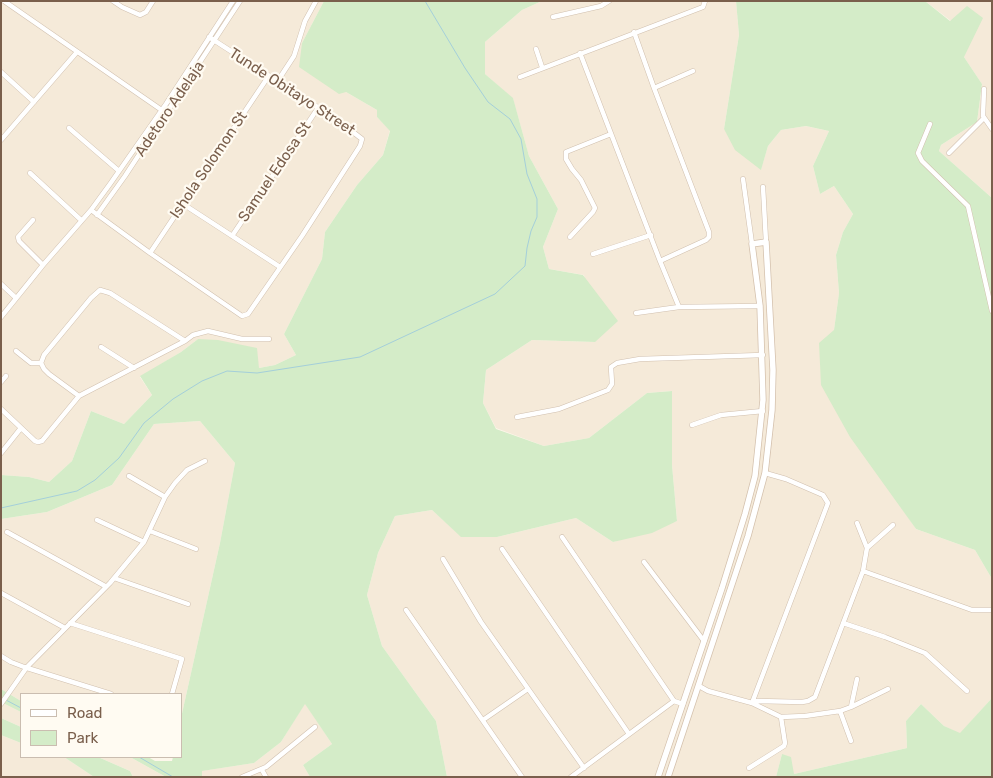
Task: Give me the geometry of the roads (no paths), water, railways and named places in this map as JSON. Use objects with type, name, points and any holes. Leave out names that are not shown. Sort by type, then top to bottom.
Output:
[{"type":"street","points":[[4,1],[164,111]]},
{"type":"street","points":[[113,1],[140,15],[146,12],[153,1]]},
{"type":"street","points":[[1,317],[91,210],[164,111],[233,1]]},
{"type":"street","name":"Adetoro Adelaja","points":[[98,215],[125,176],[164,111],[215,41],[240,1]]},
{"type":"street","points":[[277,82],[296,52],[305,21],[316,1]]},
{"type":"street","points":[[554,17],[601,6],[609,1]]},
{"type":"street","points":[[520,76],[703,7],[706,1]]},
{"type":"street","points":[[634,32],[709,232],[706,240],[660,261]]},
{"type":"street","name":"Tunde Obitayo Street","points":[[210,37],[268,77],[349,128],[362,139],[302,236],[280,267]]},
{"type":"street","points":[[536,49],[542,67]]},
{"type":"street","points":[[2,137],[77,52]]},
{"type":"street","points":[[580,53],[679,307]]},
{"type":"street","points":[[654,88],[693,71]]},
{"type":"street","points":[[1,72],[34,102]]},
{"type":"street","name":"Ishola Solomon St","points":[[150,253],[268,77]]},
{"type":"street","points":[[984,89],[984,118],[992,129]]},
{"type":"street","name":"Samuel Edosa St","points":[[232,236],[318,108]]},
{"type":"street","points":[[949,153],[984,118]]},
{"type":"street","points":[[930,124],[919,146],[918,153],[922,161],[968,206],[992,311]]},
{"type":"street","points":[[69,128],[119,171]]},
{"type":"street","points":[[570,237],[593,212],[594,208],[581,180],[566,159],[566,152],[611,134]]},
{"type":"street","points":[[30,173],[81,220]]},
{"type":"street","points":[[658,777],[699,657],[750,494],[756,468],[763,412],[763,355],[760,306],[743,179]]},
{"type":"street","points":[[668,777],[748,536],[764,473],[772,410],[773,370],[763,187]]},
{"type":"street","points":[[91,210],[235,312],[245,316],[253,308],[280,267],[184,204]]},
{"type":"street","points":[[33,220],[18,236],[19,241],[43,265]]},
{"type":"street","points":[[593,254],[651,235]]},
{"type":"street","points":[[752,244],[766,242]]},
{"type":"street","points":[[1,284],[16,298]]},
{"type":"street","points":[[78,396],[49,374],[41,363],[44,355],[90,298],[100,290],[110,293],[185,341]]},
{"type":"street","points":[[636,313],[679,307],[760,306]]},
{"type":"street","points":[[1,409],[35,441],[42,441],[78,396],[185,341],[193,335],[208,331],[242,339],[269,339]]},
{"type":"street","points":[[101,346],[134,368]]},
{"type":"street","points":[[16,352],[31,363],[41,363]]},
{"type":"street","points":[[517,417],[558,409],[608,390],[612,384],[611,367],[617,363],[640,359],[763,355]]},
{"type":"street","points":[[1,382],[6,376]]},
{"type":"street","points":[[692,425],[721,415],[763,412]]},
{"type":"street","points":[[1,453],[21,428]]},
{"type":"street","points":[[2,704],[26,667],[114,578],[144,542],[165,497],[188,470],[205,461]]},
{"type":"street","points":[[752,703],[828,503],[823,495],[786,479],[764,473]]},
{"type":"street","points":[[129,476],[165,497]]},
{"type":"street","points":[[97,520],[144,542]]},
{"type":"street","points":[[752,703],[757,701],[802,702],[812,700],[817,693],[863,571],[867,548],[857,524]]},
{"type":"street","points":[[867,548],[893,525]]},
{"type":"street","points":[[150,531],[196,549]]},
{"type":"street","points":[[6,532],[105,586]]},
{"type":"street","points":[[562,538],[674,701],[682,704]]},
{"type":"street","points":[[502,549],[629,734]]},
{"type":"street","points":[[443,560],[481,622],[584,768]]},
{"type":"street","points":[[644,562],[704,641]]},
{"type":"street","points":[[863,571],[972,610],[992,610]]},
{"type":"street","points":[[114,578],[188,604]]},
{"type":"street","points":[[1,593],[66,628]]},
{"type":"street","points":[[406,610],[522,777]]},
{"type":"street","points":[[70,623],[182,659],[172,693]]},
{"type":"street","points":[[844,623],[924,653],[968,691]]},
{"type":"street","points":[[1,656],[11,662],[107,693]]},
{"type":"street","points":[[699,657],[708,660]]},
{"type":"street","points":[[851,707],[857,679]]},
{"type":"street","points":[[699,686],[708,691],[752,703],[781,717],[840,711],[888,689]]},
{"type":"street","points":[[483,720],[528,689]]},
{"type":"street","points":[[572,777],[674,701]]},
{"type":"street","points":[[840,711],[851,741]]},
{"type":"street","points":[[749,768],[784,746],[781,717]]},
{"type":"street","points":[[242,777],[262,770],[316,727]]},
{"type":"street","points":[[262,770],[266,777]]},
{"type":"waterway","points":[[1,508],[77,491],[95,480],[119,458],[144,423],[173,399],[202,381],[227,371],[257,373],[360,357],[495,294],[525,266],[531,231],[537,217],[537,199],[527,174],[521,139],[510,119],[488,102],[465,68],[425,1]]},
{"type":"waterway","points":[[6,700],[20,707]]},
{"type":"waterway","points":[[141,758],[173,777]]}]
